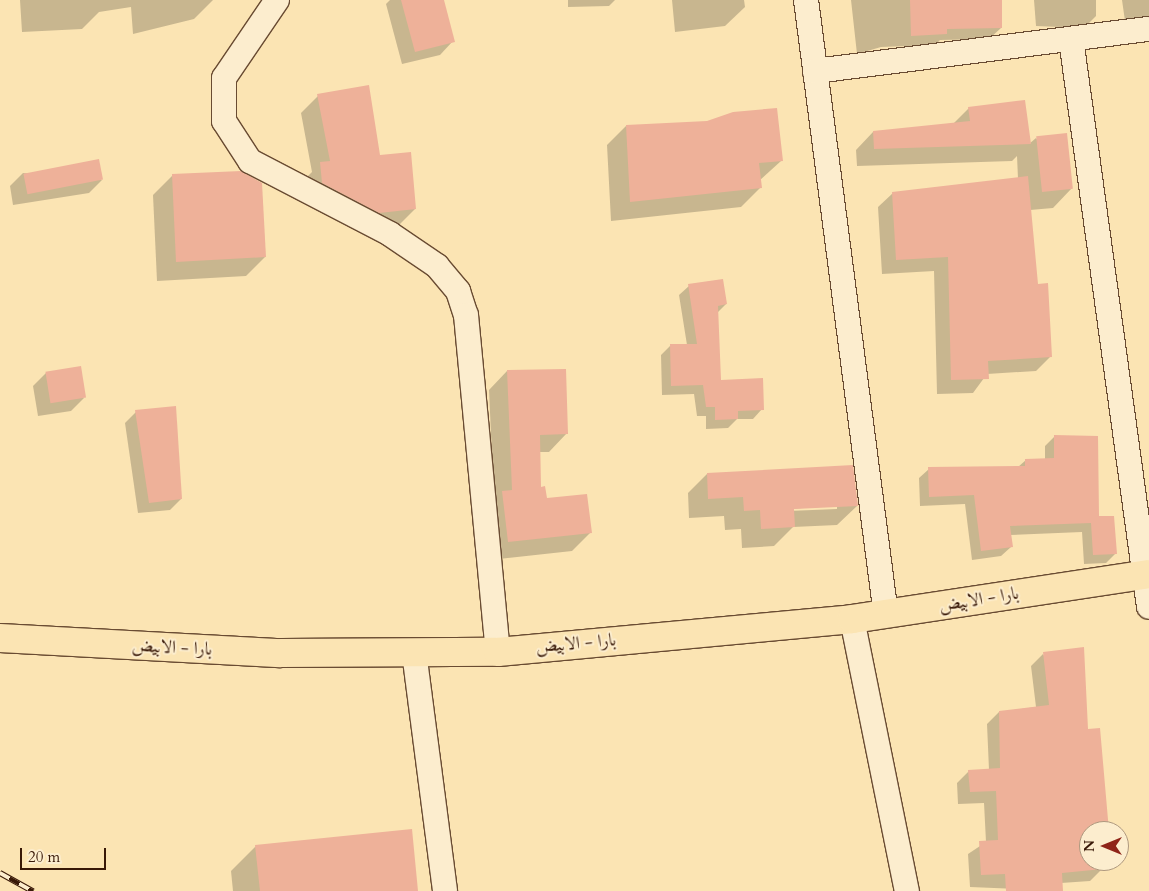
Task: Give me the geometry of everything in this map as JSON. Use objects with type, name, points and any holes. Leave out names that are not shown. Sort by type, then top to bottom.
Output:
[{"type":"main road","name":"بارا - الابيض","points":[[0,638],[281,653],[498,652],[852,619],[1147,574]]},
{"type":"street","points":[[277,0],[224,78],[224,121],[250,161],[390,234],[437,266],[458,291],[466,315],[498,652]]},
{"type":"street","points":[[806,0],[886,614]]},
{"type":"street","points":[[815,71],[1149,29]]},
{"type":"street","points":[[1071,39],[1147,574],[1149,607]]},
{"type":"street","points":[[852,619],[907,891]]},
{"type":"street","points":[[414,652],[445,891]]},
{"type":"building","points":[[401,0],[444,0],[455,42],[415,52]]},
{"type":"building","points":[[910,0],[1002,0],[1002,28],[947,29],[947,34],[911,36]]},
{"type":"building","points":[[369,85],[380,155],[411,152],[416,209],[379,213],[322,183],[320,162],[330,161],[317,94]]},
{"type":"building","points":[[1025,100],[1031,144],[874,149],[873,131],[970,121],[968,107]]},
{"type":"building","points":[[777,108],[783,161],[759,163],[762,188],[630,202],[626,125],[707,121],[733,112]]},
{"type":"building","points":[[1067,133],[1073,189],[1042,192],[1036,136]]},
{"type":"building","points":[[99,159],[103,180],[27,194],[23,174]]},
{"type":"building","points":[[241,171],[262,183],[266,257],[176,262],[172,174]]},
{"type":"building","points":[[1028,176],[1038,284],[1048,283],[1052,357],[988,361],[989,379],[951,380],[948,257],[896,260],[892,192]]},
{"type":"building","points":[[723,279],[727,304],[718,306],[721,380],[763,378],[764,410],[738,411],[738,419],[715,420],[715,407],[706,407],[703,385],[671,386],[670,344],[697,344],[688,284]]},
{"type":"building","points":[[81,366],[86,398],[50,403],[45,372]]},
{"type":"building","points":[[566,369],[568,434],[540,435],[541,487],[545,486],[547,498],[587,494],[592,533],[508,542],[502,491],[512,490],[507,370]]},
{"type":"building","points":[[176,406],[182,499],[149,503],[135,410]]},
{"type":"building","points":[[1054,435],[1098,436],[1099,516],[1114,516],[1117,554],[1093,555],[1091,523],[1010,526],[1013,547],[981,551],[974,495],[929,497],[928,467],[1025,466],[1025,459],[1054,458]]},
{"type":"building","points":[[853,465],[858,506],[794,509],[795,527],[761,529],[760,510],[744,511],[743,497],[708,499],[707,473]]},
{"type":"building","points":[[1084,647],[1088,729],[1100,728],[1108,821],[1079,821],[1079,871],[1082,871],[1062,873],[1063,891],[1006,891],[1005,874],[981,875],[979,841],[998,840],[996,791],[970,792],[968,770],[1000,768],[999,711],[1049,705],[1043,652]]},
{"type":"building","points":[[412,829],[418,891],[260,891],[255,845]]},
{"type":"railway","points":[[0,873],[33,891]]}]
